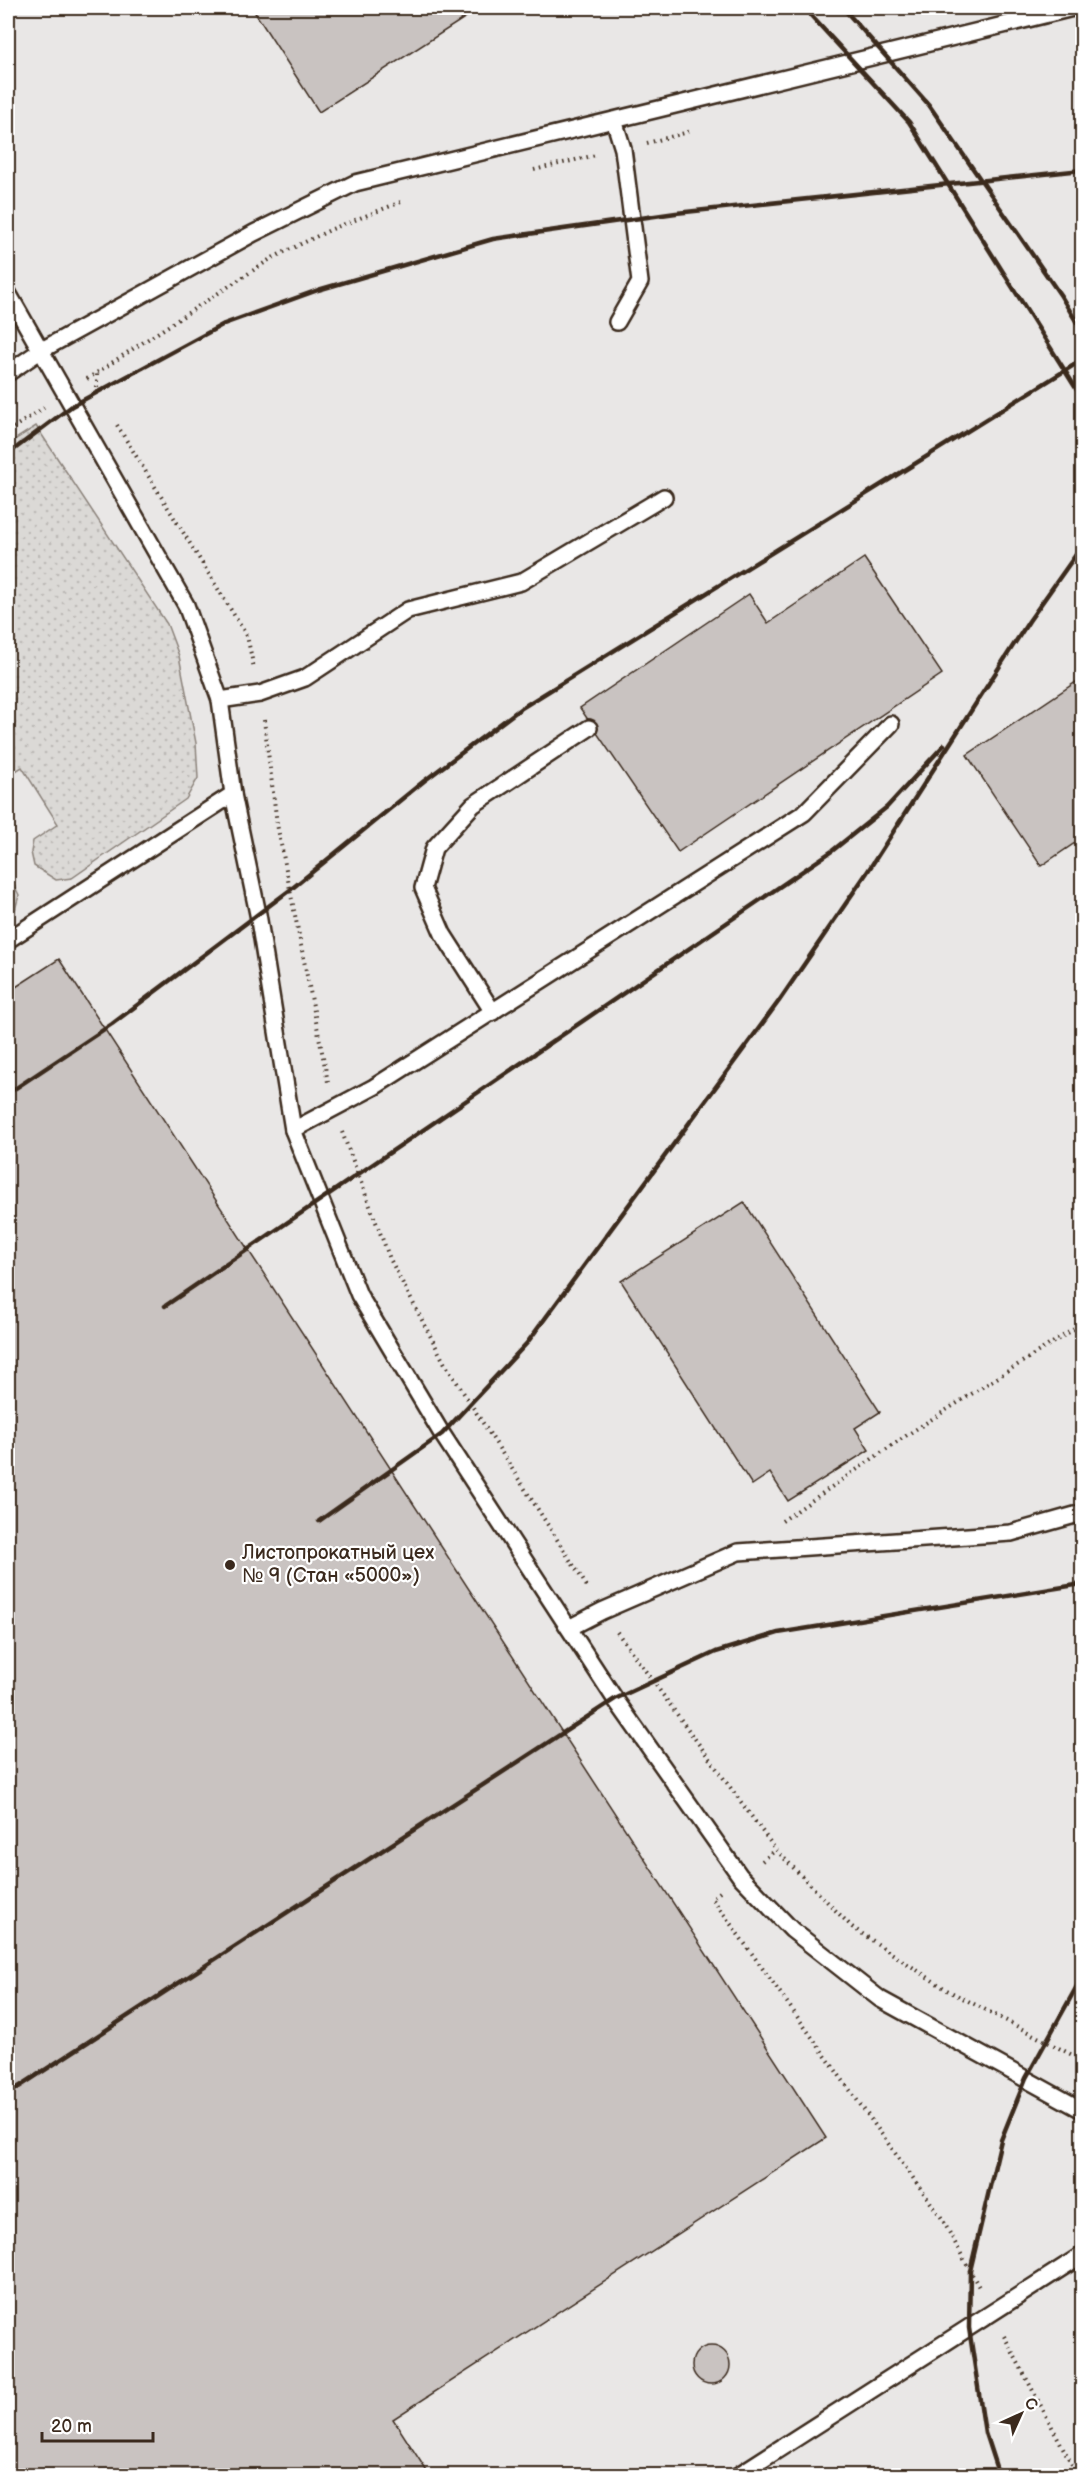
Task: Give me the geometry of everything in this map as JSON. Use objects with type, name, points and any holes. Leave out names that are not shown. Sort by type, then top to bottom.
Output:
[{"type":"lane","points":[[8,373],[40,351],[254,233],[356,183],[1073,8]]},
{"type":"lane","points":[[614,120],[623,149],[640,282],[617,322]]},
{"type":"lane","points":[[8,292],[186,605],[220,700],[233,794],[258,914],[293,1130],[359,1295],[442,1434],[615,1699],[740,1876],[792,1930],[880,1999],[1083,2110]]},
{"type":"lane","points":[[220,700],[261,694],[305,678],[408,610],[521,582],[664,497]]},
{"type":"lane","points":[[293,1130],[374,1087],[804,813],[891,724]]},
{"type":"lane","points":[[493,1012],[443,934],[423,888],[434,848],[473,805],[589,728]]},
{"type":"lane","points":[[8,940],[233,794]]},
{"type":"lane","points":[[569,1628],[602,1611],[738,1552],[1011,1533],[1083,1513]]},
{"type":"lane","points":[[737,2475],[1083,2255]]},
{"type":"path","points":[[531,170],[703,128]]},
{"type":"path","points":[[8,431],[272,258],[332,229],[406,200]]},
{"type":"path","points":[[97,371],[97,394],[103,403]]},
{"type":"path","points":[[115,422],[247,636],[261,694],[277,824],[333,1108],[390,1259],[444,1362],[602,1611],[776,1850],[852,1927],[947,1990],[1083,2060]]},
{"type":"path","points":[[776,1526],[910,1433],[1083,1324]]},
{"type":"path","points":[[712,1898],[940,2217],[1078,2475]]},
{"type":"shaded area","points":[[8,8],[1082,8],[1082,2475],[8,2475]]},
{"type":"shaded area","points":[[36,426],[167,624],[179,656],[196,743],[198,778],[186,799],[72,878],[56,880],[34,866],[31,852],[33,841],[58,824],[22,767],[8,776],[8,444]]},
{"type":"shaded area","points":[[8,873],[19,895],[14,914],[8,919]]},
{"type":"building","points":[[252,8],[480,8],[319,112]]},
{"type":"building","points":[[864,558],[942,674],[678,852],[580,708],[749,594],[768,623]]},
{"type":"building","points":[[1082,678],[1082,838],[1041,866],[967,755]]},
{"type":"building","name":"Листопрокатный цех № 9 (Стан «5000»)","points":[[59,959],[826,2138],[393,2419],[430,2476],[8,2476],[8,992]]},
{"type":"building","points":[[744,1202],[880,1412],[855,1428],[869,1450],[788,1501],[770,1473],[752,1485],[621,1281]]},
{"type":"building","points":[[711,2346],[724,2352],[730,2365],[724,2378],[711,2384],[698,2378],[692,2365],[698,2352]]},
{"type":"railway","points":[[804,8],[909,122],[1082,398]]},
{"type":"railway","points":[[843,8],[929,105],[1061,296],[1082,331]]},
{"type":"railway","points":[[8,454],[72,406],[224,324],[318,290],[493,239],[676,213],[1082,170]]},
{"type":"railway","points":[[10,1092],[112,1024],[290,890],[424,781],[520,709],[1082,360]]},
{"type":"railway","points":[[319,1521],[442,1434],[527,1343],[779,1001],[866,874],[1029,621],[1082,546]]},
{"type":"railway","points":[[165,1306],[832,851],[887,807],[944,745]]},
{"type":"railway","points":[[8,2094],[615,1699],[716,1652],[778,1633],[1082,1584]]},
{"type":"railway","points":[[999,2476],[985,2433],[969,2328],[970,2271],[1001,2140],[1026,2078],[1082,1977]]},
{"type":"place","name":"Листопрокатный цех № 9 (Стан «5000»)","points":[[230,1565]]}]
